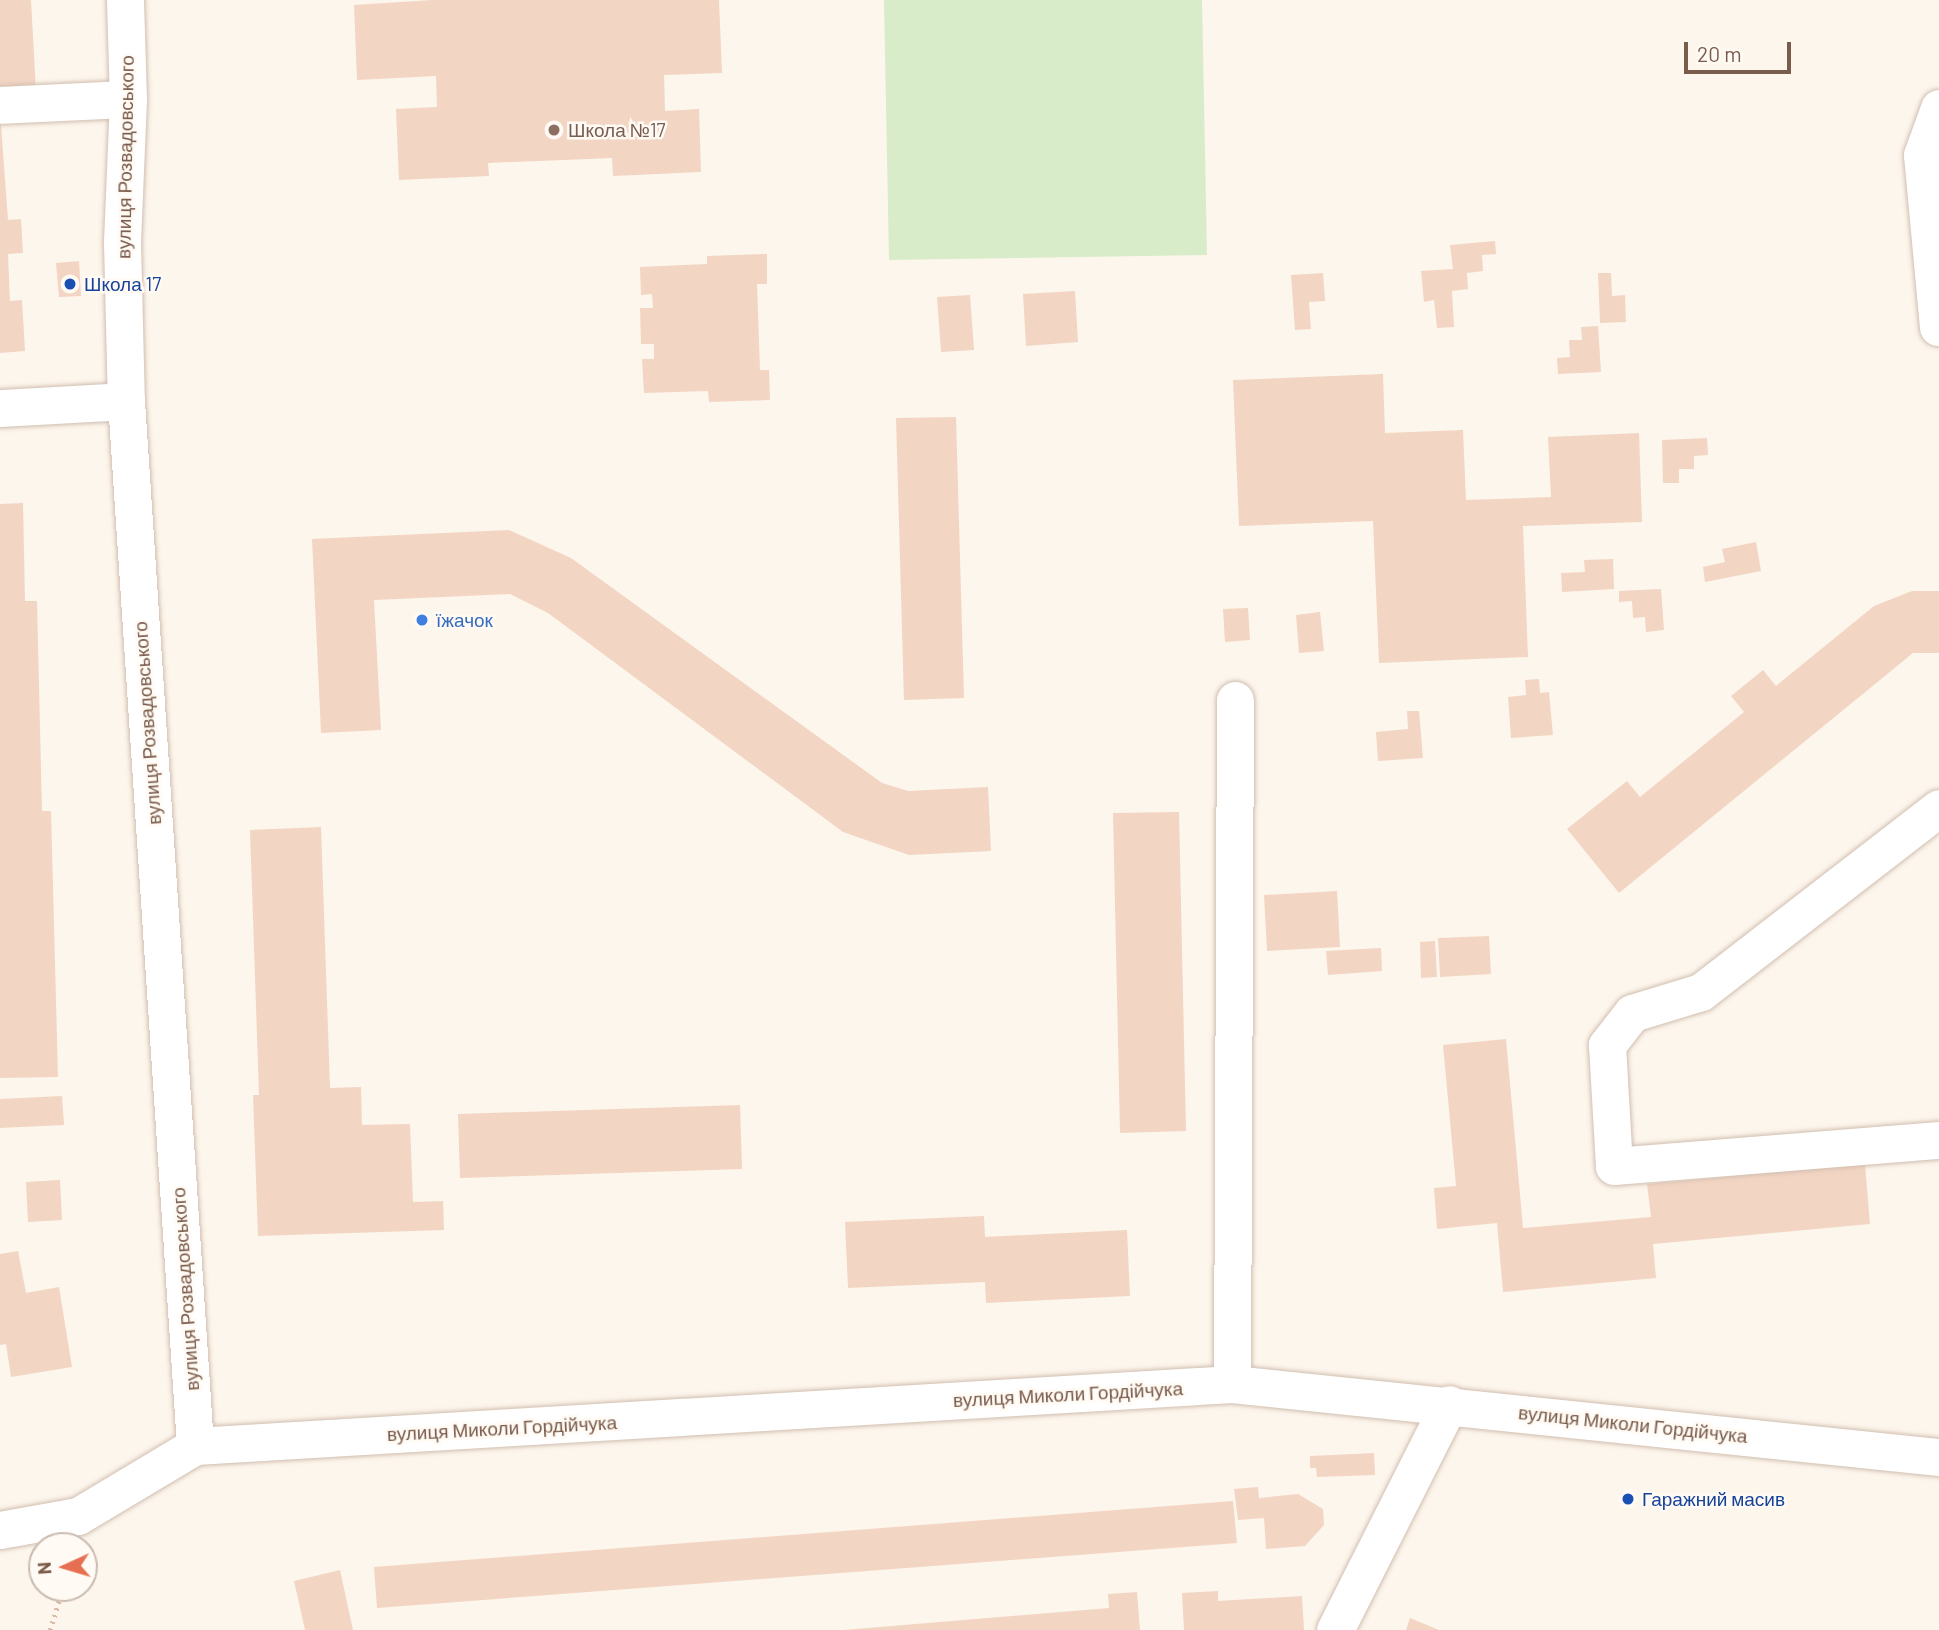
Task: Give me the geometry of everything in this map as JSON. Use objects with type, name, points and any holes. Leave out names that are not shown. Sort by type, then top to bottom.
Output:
[{"type":"street","name":"вулиця Розвадовського","points":[[125,0],[128,99],[122,242],[126,401],[195,1446]]},
{"type":"street","points":[[0,105],[128,99]]},
{"type":"street","points":[[1938,327],[1922,155],[1939,108]]},
{"type":"street","points":[[0,408],[126,401]]},
{"type":"street","points":[[1232,1384],[1235,700]]},
{"type":"street","points":[[1939,808],[1701,992],[1632,1013],[1607,1045],[1614,1166],[1939,1140]]},
{"type":"street","name":"вулиця Миколи Гордійчука","points":[[195,1446],[1232,1384],[1939,1457]]},
{"type":"street","points":[[1335,1630],[1449,1405]]},
{"type":"street","points":[[0,1530],[78,1516],[195,1446]]},
{"type":"path","points":[[50,1630],[59,1602]]},
{"type":"green space","points":[[884,0],[1202,0],[1207,255],[889,260]]},
{"type":"building","points":[[0,0],[31,0],[36,92],[0,94]]},
{"type":"building","points":[[432,0],[719,0],[722,73],[664,75],[665,111],[699,109],[701,172],[613,176],[612,158],[488,163],[489,176],[399,180],[396,109],[437,107],[436,76],[357,80],[354,5]]},
{"type":"building","points":[[0,111],[8,220],[21,219],[23,253],[8,254],[10,301],[22,300],[25,351],[0,353]]},
{"type":"building","points":[[1495,241],[1496,254],[1482,255],[1483,271],[1467,273],[1468,289],[1452,291],[1454,327],[1437,328],[1434,300],[1424,302],[1421,271],[1453,269],[1450,245]]},
{"type":"building","points":[[767,254],[767,284],[757,284],[760,370],[769,370],[770,400],[709,402],[708,391],[644,393],[642,359],[654,359],[654,344],[641,344],[640,308],[653,308],[652,294],[641,295],[640,267],[707,264],[707,256]]},
{"type":"building","points":[[79,261],[81,296],[59,297],[56,263]]},
{"type":"building","points":[[1323,273],[1325,301],[1309,302],[1311,329],[1295,330],[1291,275]]},
{"type":"building","points":[[1598,273],[1611,273],[1612,296],[1625,295],[1626,322],[1600,323]]},
{"type":"building","points":[[1075,291],[1078,342],[1026,346],[1023,294]]},
{"type":"building","points":[[970,295],[974,350],[941,352],[937,297]]},
{"type":"building","points":[[1598,326],[1601,372],[1558,374],[1557,358],[1570,357],[1569,340],[1582,340],[1581,327]]},
{"type":"building","points":[[1383,374],[1385,433],[1463,430],[1466,500],[1551,497],[1548,437],[1639,433],[1642,522],[1523,526],[1528,657],[1379,663],[1373,521],[1239,526],[1233,380]]},
{"type":"building","points":[[956,417],[964,698],[904,700],[896,418]]},
{"type":"building","points":[[1707,438],[1708,455],[1694,456],[1694,469],[1679,469],[1679,483],[1663,483],[1662,440]]},
{"type":"building","points":[[23,503],[25,601],[37,601],[42,811],[51,811],[58,1077],[0,1078],[0,504]]},
{"type":"building","points":[[509,530],[571,558],[882,783],[908,791],[988,787],[991,851],[909,855],[843,832],[548,613],[510,594],[374,600],[381,730],[321,733],[312,539]]},
{"type":"building","points":[[1756,542],[1761,571],[1705,582],[1703,567],[1725,562],[1722,549]]},
{"type":"building","points":[[1613,559],[1614,589],[1562,592],[1561,573],[1585,572],[1584,560]]},
{"type":"building","points":[[1661,589],[1664,630],[1646,632],[1645,617],[1633,618],[1632,601],[1619,602],[1619,591]]},
{"type":"building","points":[[1912,591],[1939,591],[1939,653],[1913,653],[1619,893],[1567,829],[1627,781],[1640,797],[1744,712],[1731,696],[1763,670],[1776,686],[1874,606]]},
{"type":"building","points":[[1248,608],[1250,640],[1225,642],[1223,609]]},
{"type":"building","points":[[1320,612],[1324,651],[1299,653],[1296,615]]},
{"type":"building","points":[[1539,679],[1540,693],[1549,692],[1553,735],[1511,738],[1508,697],[1526,695],[1525,680]]},
{"type":"building","points":[[1407,711],[1419,711],[1423,758],[1378,761],[1376,732],[1408,729]]},
{"type":"building","points":[[1179,812],[1186,1131],[1120,1133],[1113,813]]},
{"type":"building","points":[[321,827],[330,1088],[361,1087],[362,1125],[410,1124],[413,1202],[443,1201],[444,1230],[258,1236],[253,1095],[259,1095],[250,830]]},
{"type":"building","points":[[1337,891],[1340,947],[1267,951],[1264,895]]},
{"type":"building","points":[[1489,936],[1491,974],[1440,977],[1438,938]]},
{"type":"building","points":[[1435,941],[1437,977],[1421,978],[1420,942]]},
{"type":"building","points":[[1381,948],[1382,971],[1328,975],[1326,951]]},
{"type":"building","points":[[1506,1039],[1523,1228],[1651,1217],[1647,1184],[1865,1164],[1870,1224],[1653,1244],[1656,1278],[1503,1292],[1497,1223],[1437,1229],[1434,1188],[1456,1186],[1443,1045]]},
{"type":"building","points":[[62,1096],[64,1125],[0,1128],[0,1099]]},
{"type":"building","points":[[740,1105],[742,1169],[460,1178],[458,1114]]},
{"type":"building","points":[[60,1180],[62,1220],[28,1222],[26,1182]]},
{"type":"building","points":[[984,1216],[985,1237],[1127,1230],[1130,1296],[986,1303],[985,1282],[848,1288],[845,1222]]},
{"type":"building","points":[[18,1251],[26,1293],[59,1287],[72,1367],[11,1377],[6,1344],[0,1345],[0,1254]]},
{"type":"building","points":[[1374,1453],[1375,1475],[1317,1477],[1316,1468],[1310,1468],[1310,1456]]},
{"type":"building","points":[[1258,1487],[1259,1498],[1298,1494],[1323,1509],[1324,1525],[1305,1546],[1266,1549],[1264,1518],[1238,1520],[1234,1489]]},
{"type":"building","points":[[1233,1501],[1237,1543],[377,1608],[374,1567]]},
{"type":"building","points":[[340,1570],[353,1630],[305,1630],[294,1581]]},
{"type":"building","points":[[1218,1591],[1218,1601],[1302,1596],[1304,1630],[1184,1630],[1182,1593]]},
{"type":"building","points":[[1137,1592],[1140,1630],[843,1630],[1109,1608],[1108,1594]]},
{"type":"building","points":[[1410,1618],[1439,1630],[1406,1630]]},
{"type":"place","name":"Школа №17","points":[[554,130]]},
{"type":"place","name":"Школа 17","points":[[70,284]]},
{"type":"place","name":"їжачок","points":[[422,620]]},
{"type":"place","name":"Гаражний масив","points":[[1628,1499]]}]
